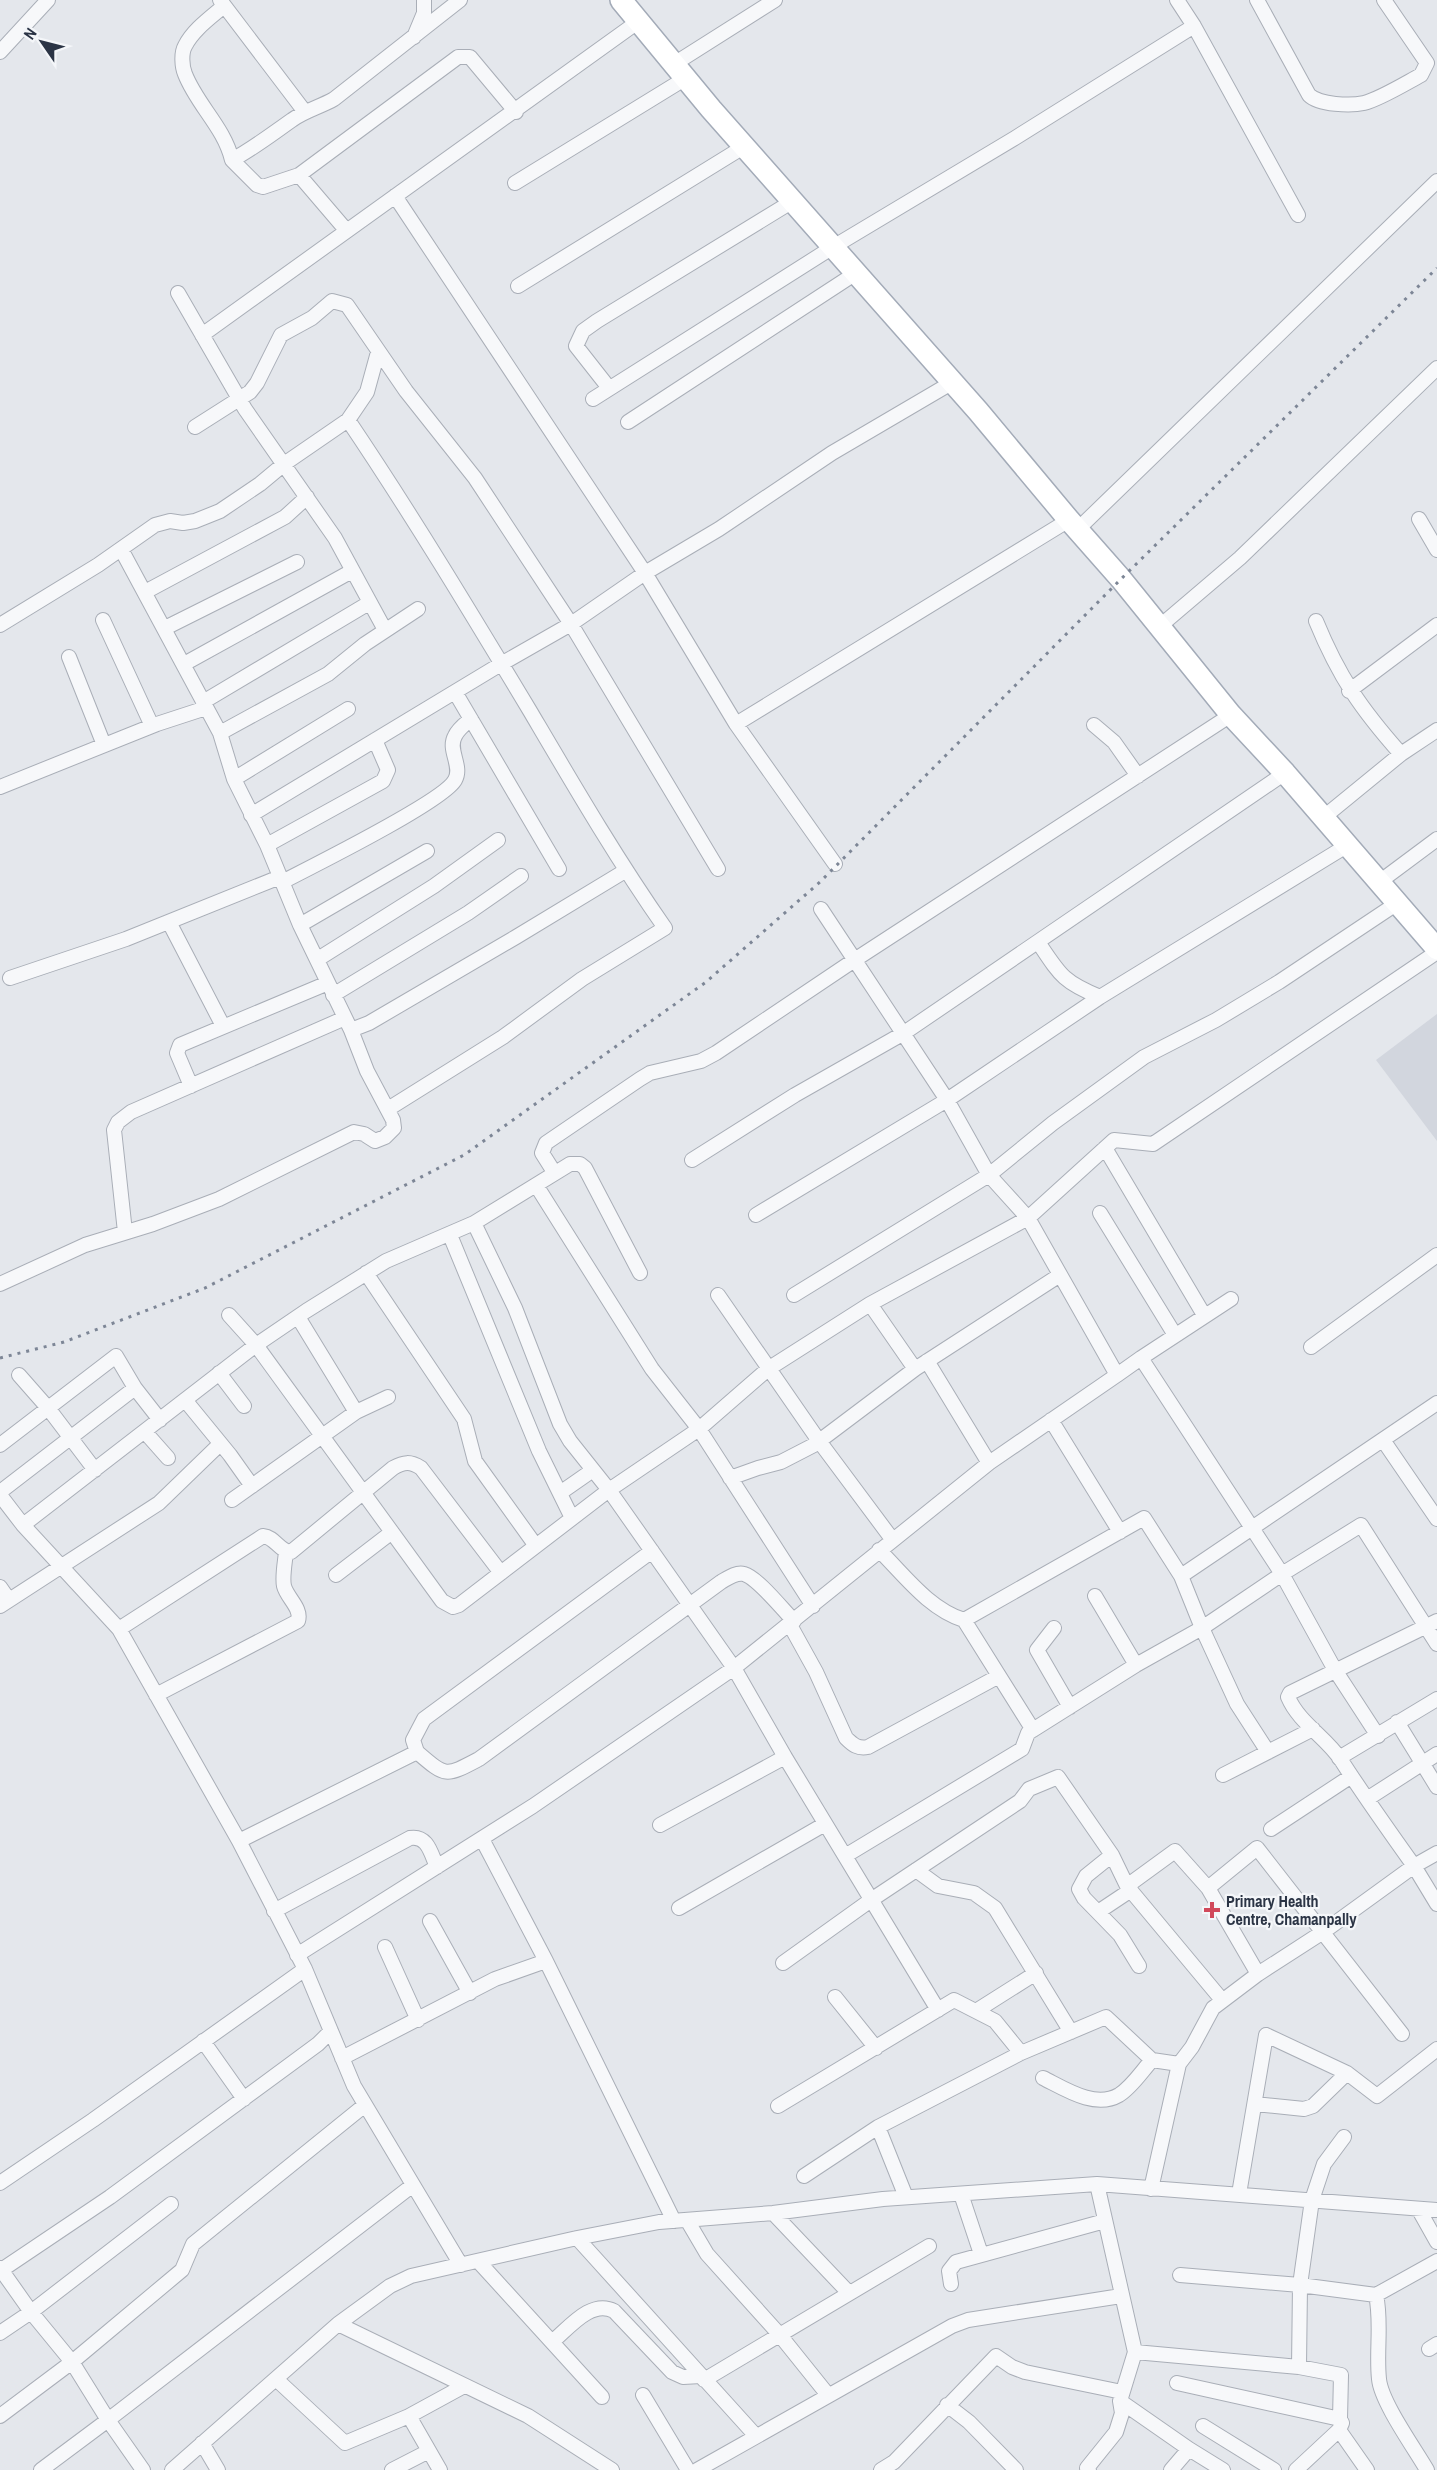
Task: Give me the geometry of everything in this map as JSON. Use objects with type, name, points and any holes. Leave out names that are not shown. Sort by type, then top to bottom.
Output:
[{"type":"main road","points":[[621,0],[1121,579],[1231,716],[1324,817],[1437,951]]},
{"type":"street","points":[[0,52],[48,0]]},
{"type":"street","points":[[413,39],[424,13],[424,0]]},
{"type":"street","points":[[232,160],[260,145],[304,112],[316,110],[334,99],[460,0]]},
{"type":"street","points":[[515,183],[680,71],[775,0]]},
{"type":"street","points":[[1177,0],[1194,26],[1298,215]]},
{"type":"street","points":[[1257,0],[1309,94],[1319,102],[1364,103],[1421,75],[1432,61],[1384,0]]},
{"type":"street","points":[[304,112],[222,3],[183,49],[184,72],[220,130],[229,147],[232,160],[257,185],[263,187],[298,175],[458,57],[470,57],[516,112]]},
{"type":"street","points":[[202,334],[516,112],[639,21]]},
{"type":"street","points":[[593,399],[833,247],[1015,138],[1194,26]]},
{"type":"street","points":[[518,286],[746,146]]},
{"type":"street","points":[[298,175],[346,230]]},
{"type":"street","points":[[736,724],[1073,525],[1437,181]]},
{"type":"street","points":[[395,196],[645,573],[736,724],[835,864]]},
{"type":"street","points":[[609,388],[576,345],[584,331],[625,302],[793,201]]},
{"type":"street","points":[[628,422],[855,273]]},
{"type":"street","points":[[178,293],[240,399],[335,538],[385,630]]},
{"type":"street","points":[[195,427],[240,399],[257,384],[281,335],[287,330],[312,318],[332,301],[347,305],[378,352],[475,478],[571,624],[718,869]]},
{"type":"street","points":[[0,625],[122,549],[155,525],[170,521],[183,523],[195,521],[220,511],[260,484],[284,464],[348,420],[367,392],[378,352]]},
{"type":"street","points":[[1159,627],[1239,558],[1437,368]]},
{"type":"street","points":[[251,815],[571,624],[645,573],[719,529],[832,453],[953,382]]},
{"type":"street","points":[[348,420],[400,497],[625,871],[665,927],[582,979],[503,1037],[388,1109]]},
{"type":"street","points":[[145,592],[285,517],[307,496]]},
{"type":"street","points":[[1419,519],[1437,550]]},
{"type":"street","points":[[0,1284],[85,1245],[219,1199],[354,1132],[364,1134],[375,1141],[385,1137],[394,1128],[388,1109],[367,1071],[348,1024],[300,925],[267,845],[234,778],[220,733],[122,549]]},
{"type":"street","points":[[165,628],[297,562]]},
{"type":"street","points":[[184,664],[352,571]]},
{"type":"street","points":[[0,787],[205,705],[369,603]]},
{"type":"street","points":[[220,733],[328,674],[385,630],[418,609]]},
{"type":"street","points":[[103,620],[152,726]]},
{"type":"street","points":[[1316,621],[1349,691],[1401,754]]},
{"type":"street","points":[[1349,691],[1437,626]]},
{"type":"street","points":[[69,657],[104,746]]},
{"type":"street","points":[[456,692],[559,869]]},
{"type":"street","points":[[234,778],[348,710]]},
{"type":"street","points":[[554,1172],[542,1153],[546,1143],[650,1073],[688,1065],[716,1053],[856,959],[1231,716]]},
{"type":"street","points":[[10,978],[126,939],[281,879],[380,830],[446,790],[455,781],[457,772],[452,742],[456,733],[471,719]]},
{"type":"street","points":[[1094,725],[1114,742],[1138,776]]},
{"type":"street","points":[[1324,817],[1401,754],[1437,730]]},
{"type":"street","points":[[267,845],[383,781],[388,770],[375,740]]},
{"type":"street","points":[[692,1160],[795,1095],[904,1033],[1285,773]]},
{"type":"street","points":[[1378,882],[1437,839]]},
{"type":"street","points":[[318,959],[434,886],[498,840]]},
{"type":"street","points":[[756,1215],[947,1100],[1100,997],[1348,845]]},
{"type":"street","points":[[300,925],[427,851]]},
{"type":"street","points":[[125,1232],[114,1130],[118,1122],[131,1112],[348,1024],[369,1023],[625,871]]},
{"type":"street","points":[[191,1086],[177,1053],[177,1048],[185,1042],[223,1026],[331,989],[468,914],[521,876]]},
{"type":"street","points":[[794,1294],[989,1175],[1053,1123],[1144,1057],[1216,1020],[1279,982],[1396,904]]},
{"type":"street","points":[[821,909],[947,1100],[989,1175],[1028,1218],[1117,1375]]},
{"type":"street","points":[[169,922],[223,1026]]},
{"type":"street","points":[[1038,942],[1060,976],[1078,988],[1100,997]]},
{"type":"street","points":[[229,1315],[256,1345],[442,1601],[453,1607],[459,1605],[609,1490],[699,1429],[768,1369],[870,1304],[1028,1218],[1114,1140],[1153,1144],[1437,951]]},
{"type":"street","points":[[1105,1148],[1204,1315]]},
{"type":"street","points":[[23,1525],[256,1345],[298,1317],[386,1261],[474,1223],[554,1172],[575,1163],[585,1168],[640,1273]]},
{"type":"street","points":[[536,1185],[652,1369],[699,1429],[813,1606]]},
{"type":"street","points":[[1100,1213],[1175,1335]]},
{"type":"street","points":[[474,1223],[515,1308],[561,1424],[570,1441],[609,1490],[734,1668],[938,2010]]},
{"type":"street","points":[[450,1235],[484,1312],[508,1379],[572,1518]]},
{"type":"street","points":[[1311,1347],[1437,1255]]},
{"type":"street","points":[[366,1273],[464,1419],[475,1461],[536,1546]]},
{"type":"street","points":[[730,1479],[781,1462],[819,1441],[915,1369],[1060,1275]]},
{"type":"street","points":[[718,1295],[819,1441],[892,1539]]},
{"type":"street","points":[[297,1955],[533,1806],[734,1668],[989,1463],[1204,1315],[1231,1299]]},
{"type":"street","points":[[870,1304],[915,1369]]},
{"type":"street","points":[[298,1317],[356,1412]]},
{"type":"street","points":[[0,1445],[116,1356],[135,1388],[160,1420]]},
{"type":"street","points":[[1141,1358],[1253,1527],[1335,1670],[1378,1736]]},
{"type":"street","points":[[927,1361],[989,1463]]},
{"type":"street","points":[[219,1373],[244,1406]]},
{"type":"street","points":[[19,1375],[48,1408],[95,1470]]},
{"type":"street","points":[[135,1388],[0,1493],[23,1525],[119,1629],[239,1841],[305,1969],[342,2058],[365,2105],[461,2265]]},
{"type":"street","points":[[232,1500],[321,1435],[356,1412],[388,1397]]},
{"type":"street","points":[[185,1400],[252,1486]]},
{"type":"street","points":[[1181,1576],[1437,1404]]},
{"type":"street","points":[[1051,1420],[1120,1532]]},
{"type":"street","points":[[145,1432],[168,1458]]},
{"type":"street","points":[[1383,1440],[1437,1519]]},
{"type":"street","points":[[0,1587],[5,1603],[159,1503],[220,1444]]},
{"type":"street","points":[[286,1552],[298,1548],[403,1462],[413,1463],[421,1468],[501,1573]]},
{"type":"street","points":[[560,1493],[593,1470]]},
{"type":"street","points":[[964,1620],[1144,1518],[1181,1576],[1237,1704],[1268,1752]]},
{"type":"street","points":[[845,1856],[1022,1749],[1026,1736],[1033,1730],[1136,1665],[1202,1628],[1282,1574],[1361,1525],[1432,1624],[1437,1644]]},
{"type":"street","points":[[336,1575],[392,1532]]},
{"type":"street","points":[[119,1629],[263,1536],[269,1537],[286,1552]]},
{"type":"street","points":[[879,1550],[933,1605],[964,1620],[1033,1730]]},
{"type":"street","points":[[652,1551],[424,1719],[413,1740],[417,1752],[438,1770],[445,1773],[457,1771],[472,1763],[688,1605],[721,1582],[743,1574],[753,1579],[792,1623],[846,1738],[853,1745],[861,1748],[868,1747],[999,1676]]},
{"type":"street","points":[[156,1695],[298,1622],[300,1617],[284,1586],[286,1552]]},
{"type":"street","points":[[1095,1596],[1136,1665]]},
{"type":"street","points":[[1432,1624],[1335,1670],[1290,1693],[1288,1697],[1296,1712],[1339,1758],[1414,1866],[1437,1904]]},
{"type":"street","points":[[1054,1628],[1036,1650],[1070,1707]]},
{"type":"street","points":[[1339,1758],[1437,1700]]},
{"type":"street","points":[[1397,1722],[1437,1787]]},
{"type":"street","points":[[1223,1775],[1313,1729]]},
{"type":"street","points":[[239,1841],[417,1752]]},
{"type":"street","points":[[1367,1799],[1437,1754]]},
{"type":"street","points":[[660,1825],[785,1756]]},
{"type":"street","points":[[1271,1829],[1350,1776]]},
{"type":"street","points":[[783,1963],[871,1900],[1020,1801],[1029,1789],[1058,1777],[1112,1855],[1129,1888],[1222,2000]]},
{"type":"street","points":[[679,1908],[825,1824]]},
{"type":"street","points":[[274,1911],[410,1838],[421,1838],[426,1843],[437,1868]]},
{"type":"street","points":[[482,1839],[680,2220],[707,2254],[779,2334],[828,2395]]},
{"type":"street","points":[[1208,1888],[1257,1848],[1402,2034]]},
{"type":"street","points":[[1098,1912],[1175,1851],[1208,1888],[1258,1974]]},
{"type":"street","points":[[1151,2188],[1179,2064],[1192,2047],[1213,2008],[1258,1974],[1323,1932],[1414,1866],[1437,1854]]},
{"type":"street","points":[[1112,1855],[1086,1876],[1079,1889],[1084,1898],[1120,1935],[1138,1966]]},
{"type":"street","points":[[916,1870],[938,1886],[974,1893],[995,1908],[1071,2032]]},
{"type":"street","points":[[430,1921],[470,1993]]},
{"type":"street","points":[[385,1947],[418,2020]]},
{"type":"street","points":[[342,2058],[495,1979],[546,1961]]},
{"type":"street","points":[[1,2181],[305,1969]]},
{"type":"street","points":[[976,2011],[1036,1973]]},
{"type":"street","points":[[834,1997],[876,2048]]},
{"type":"street","points":[[778,2106],[954,2000],[995,2021],[1021,2053]]},
{"type":"street","points":[[804,2176],[878,2127],[1021,2053],[1106,2017],[1152,2060],[1179,2064]]},
{"type":"street","points":[[142,2470],[72,2362],[31,2312],[0,2269],[110,2197],[318,2044],[331,2031]]},
{"type":"street","points":[[1239,2194],[1266,2035],[1347,2073],[1377,2096],[1437,2049]]},
{"type":"street","points":[[203,2042],[244,2099]]},
{"type":"street","points":[[1043,2078],[1079,2096],[1110,2098],[1126,2089],[1152,2060]]},
{"type":"street","points":[[1255,2104],[1304,2109],[1313,2106],[1347,2073]]},
{"type":"street","points":[[0,2416],[72,2362],[182,2270],[193,2244],[365,2105]]},
{"type":"street","points":[[878,2127],[906,2198]]},
{"type":"street","points":[[1299,2367],[1300,2285],[1312,2200],[1324,2164],[1344,2137]]},
{"type":"street","points":[[1087,2469],[1116,2432],[1122,2413],[1121,2397],[1135,2352],[1097,2184]]},
{"type":"street","points":[[172,2470],[338,2324],[390,2286],[411,2276],[577,2238],[680,2220],[773,2213],[906,2198],[1097,2184],[1437,2210]]},
{"type":"street","points":[[41,2470],[413,2185]]},
{"type":"street","points":[[961,2194],[981,2254]]},
{"type":"street","points":[[0,2333],[31,2312],[171,2204]]},
{"type":"street","points":[[1419,2210],[1437,2242]]},
{"type":"street","points":[[773,2213],[849,2293]]},
{"type":"street","points":[[951,2284],[949,2276],[951,2265],[981,2254],[1105,2221]]},
{"type":"street","points":[[577,2238],[756,2436]]},
{"type":"street","points":[[552,2342],[591,2309],[606,2307],[614,2312],[672,2372],[683,2377],[703,2378],[929,2246]]},
{"type":"street","points":[[478,2261],[602,2397]]},
{"type":"street","points":[[1180,2275],[1300,2285],[1376,2295],[1437,2261]]},
{"type":"street","points":[[1376,2295],[1379,2314],[1379,2382],[1386,2399],[1427,2470]]},
{"type":"street","points":[[697,2470],[935,2334],[968,2320],[1121,2296]]},
{"type":"street","points":[[338,2324],[528,2416],[612,2470]]},
{"type":"street","points":[[1135,2352],[1299,2367],[1341,2375],[1340,2424],[1367,2470]]},
{"type":"street","points":[[881,2470],[894,2462],[996,2356],[1012,2367],[1025,2372],[1121,2397],[1189,2449],[1222,2470]]},
{"type":"street","points":[[276,2379],[345,2442],[409,2416],[464,2386]]},
{"type":"street","points":[[1177,2383],[1340,2424]]},
{"type":"street","points":[[643,2395],[688,2470]]},
{"type":"street","points":[[947,2405],[969,2422],[1016,2470]]},
{"type":"street","points":[[409,2416],[440,2470]]},
{"type":"street","points":[[1296,2470],[1340,2424]]},
{"type":"street","points":[[1203,2426],[1274,2470]]},
{"type":"street","points":[[202,2443],[218,2470]]},
{"type":"street","points":[[1171,2470],[1189,2449]]},
{"type":"street","points":[[392,2470],[429,2451]]},
{"type":"shaded area","points":[[1437,1014],[1437,1141],[1376,1060]]},
{"type":"railway","points":[[0,1358],[64,1342],[205,1288],[464,1155],[706,982],[820,882],[1121,579],[1437,268]]},
{"type":"place","name":"Primary Health Centre, Chamanpally","points":[[1212,1910]]}]
